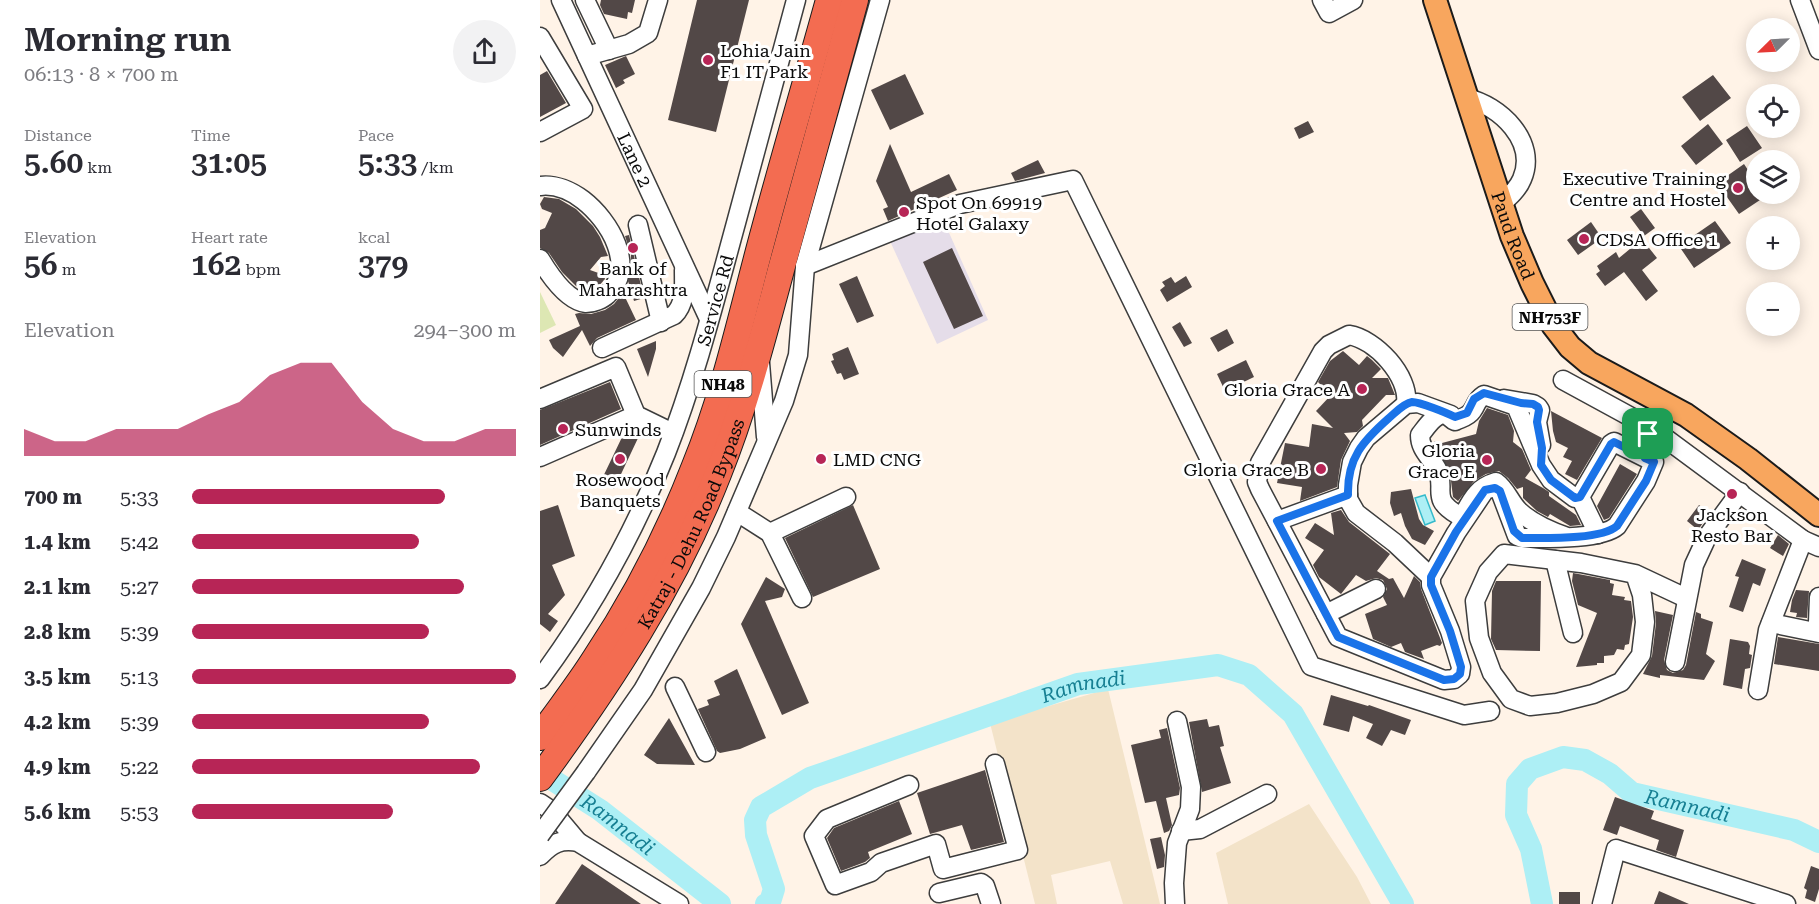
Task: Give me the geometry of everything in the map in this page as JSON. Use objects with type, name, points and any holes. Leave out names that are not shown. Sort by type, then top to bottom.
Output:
[{"type":"highway","name":"Katraj - Dehu Road Bypass","points":[[540,778],[547,741],[624,610],[666,532],[696,466],[713,419],[735,344],[756,261],[830,0]]},
{"type":"highway","name":"Katraj - Dehu Road Bypass","points":[[547,741],[616,672],[677,563],[718,475],[759,351],[855,0]]},
{"type":"main road","name":"Paud Road","points":[[1435,0],[1512,236],[1532,283],[1554,325],[1570,347],[1589,363],[1686,415],[1748,459],[1819,515]]},
{"type":"street","name":"Lane 2","points":[[561,0],[709,319]]},
{"type":"street","points":[[585,0],[609,50]]},
{"type":"street","points":[[556,62],[586,52],[609,50],[629,44],[648,33],[658,0]]},
{"type":"street","name":"Service Rd","points":[[540,679],[568,641],[622,546],[646,499],[673,433],[709,319],[796,0]]},
{"type":"street","points":[[540,835],[652,675],[701,588],[737,512],[784,401],[798,355],[805,266],[880,0]]},
{"type":"street","points":[[1322,0],[1329,13],[1353,0]]},
{"type":"street","points":[[1800,0],[1818,47]]},
{"type":"street","points":[[540,37],[583,109],[540,132]]},
{"type":"street","points":[[1466,98],[1480,101],[1497,112],[1519,135],[1523,146],[1525,162],[1522,179],[1511,196],[1501,204]]},
{"type":"street","points":[[805,266],[960,204],[1073,180],[1311,666],[1464,715],[1490,711]]},
{"type":"street","points":[[540,186],[558,187],[575,194],[590,206],[612,234],[619,255],[620,271],[615,288],[603,299],[587,303],[576,299],[558,286],[540,259]]},
{"type":"street","points":[[612,234],[661,216]]},
{"type":"street","points":[[638,225],[661,322]]},
{"type":"street","points":[[602,348],[661,322],[680,309],[684,298],[684,266]]},
{"type":"street","points":[[1406,404],[1407,397],[1404,387],[1382,353],[1367,341],[1349,335],[1329,345],[1296,397],[1260,463],[1257,482],[1338,637],[1343,640],[1444,680],[1454,679],[1460,674],[1461,667],[1450,631],[1431,585],[1431,577],[1462,523],[1485,490],[1495,488],[1500,491],[1518,536],[1522,538],[1567,537],[1611,531],[1617,526],[1641,490],[1654,462],[1614,442],[1580,497]]},
{"type":"street","points":[[759,351],[766,442]]},
{"type":"street","points":[[540,399],[616,367],[636,416],[673,433]]},
{"type":"street","points":[[1563,380],[1651,431],[1811,543],[1771,623],[1758,690]]},
{"type":"street","points":[[1431,577],[1395,543],[1356,513],[1348,495],[1351,468],[1366,438],[1406,404],[1418,403],[1455,417],[1467,413],[1474,399],[1484,393],[1533,404],[1539,410],[1537,422],[1542,448],[1541,465]]},
{"type":"street","points":[[1567,537],[1537,524],[1520,512],[1503,487],[1496,482],[1485,485],[1476,493],[1465,512],[1458,515],[1451,511],[1444,505],[1440,496],[1436,469],[1420,444],[1419,435],[1433,419],[1441,415],[1447,415],[1455,421],[1467,416],[1474,409],[1476,400],[1484,395],[1516,406],[1541,465],[1551,480],[1575,498],[1580,497]]},
{"type":"street","points":[[1638,454],[1639,437],[1651,431],[1667,405]]},
{"type":"street","points":[[540,457],[636,416]]},
{"type":"street","points":[[1675,662],[1694,565],[1707,537],[1740,492]]},
{"type":"street","points":[[1277,521],[1348,495]]},
{"type":"street","points":[[770,533],[846,497]]},
{"type":"street","points":[[1580,497],[1598,534]]},
{"type":"street","points":[[737,512],[770,533],[802,598]]},
{"type":"street","points":[[1635,574],[1642,595],[1645,622],[1641,655],[1622,682],[1593,694],[1557,703],[1530,706],[1511,699],[1492,673],[1479,638],[1475,601],[1488,572],[1504,554],[1581,563],[1635,574],[1686,598]]},
{"type":"street","points":[[1555,560],[1574,633]]},
{"type":"street","points":[[1326,614],[1376,589]]},
{"type":"street","points":[[1771,623],[1819,628],[1819,597]]},
{"type":"street","points":[[652,675],[679,686],[706,752]]},
{"type":"street","points":[[1175,904],[1177,843],[1190,809],[1191,787],[1177,721]]},
{"type":"street","points":[[909,785],[827,819],[814,836],[835,885],[871,872],[881,863],[936,844],[943,869],[1017,850],[995,764]]},
{"type":"street","points":[[1181,831],[1200,829],[1267,794]]},
{"type":"street","points":[[540,803],[552,811],[578,842],[679,904]]},
{"type":"street","points":[[540,856],[548,847],[564,840],[578,842]]},
{"type":"street","points":[[1602,904],[1616,849],[1786,904]]},
{"type":"street","points":[[953,867],[958,889]]},
{"type":"street","points":[[939,893],[982,884],[986,887],[991,904]]},
{"type":"shaded area","points":[[942,217],[988,320],[937,344],[890,241]]},
{"type":"shaded area","points":[[1108,689],[1160,904],[1123,904],[1110,861],[1051,875],[1057,904],[1035,904],[990,723]]},
{"type":"shaded area","points":[[1309,804],[1357,877],[1371,904],[1228,904],[1216,853]]},
{"type":"green space","points":[[540,292],[556,325],[540,333]]},
{"type":"water","points":[[1425,495],[1435,521],[1425,525],[1415,498]]},
{"type":"building","points":[[601,0],[635,0],[632,13],[628,12],[627,19],[604,14],[600,5]]},
{"type":"building","name":"Lohia Jain F1 IT Park","points":[[697,0],[749,0],[716,132],[668,120]]},
{"type":"building","points":[[626,56],[635,74],[623,80],[625,83],[616,88],[605,65]]},
{"type":"building","points":[[547,71],[566,103],[540,117],[540,75]]},
{"type":"building","points":[[905,74],[924,114],[890,130],[871,90]]},
{"type":"building","name":"Executive Training Centre and Hostel","points":[[1713,75],[1731,98],[1700,121],[1682,97]]},
{"type":"building","points":[[1308,121],[1314,132],[1299,139],[1294,128]]},
{"type":"building","name":"Executive Training Centre and Hostel","points":[[1708,124],[1723,144],[1696,165],[1681,146]]},
{"type":"building","name":"Executive Training Centre and Hostel","points":[[1746,127],[1746,138],[1755,138],[1762,148],[1746,150],[1746,158],[1740,162],[1726,140]]},
{"type":"building","points":[[890,144],[911,192],[949,174],[957,190],[888,221],[883,209],[888,207],[876,181]]},
{"type":"building","points":[[1038,160],[1045,173],[1015,181],[1011,173]]},
{"type":"building","name":"Executive Training Centre and Hostel","points":[[1744,164],[1746,167],[1746,204],[1754,204],[1739,214],[1717,183]]},
{"type":"building","points":[[544,197],[559,199],[576,209],[593,226],[600,237],[608,256],[601,257],[590,270],[604,275],[605,279],[597,288],[588,291],[576,286],[562,272],[549,253],[540,248],[540,230],[545,228],[552,213],[542,209],[540,204]]},
{"type":"building","points":[[1641,209],[1655,228],[1644,236],[1630,217]]},
{"type":"building","points":[[1715,221],[1731,243],[1694,268],[1679,246]]},
{"type":"building","name":"CDSA Office 1","points":[[1591,222],[1602,238],[1578,255],[1567,240]]},
{"type":"building","points":[[629,235],[644,298],[634,301],[628,281],[631,271],[631,255],[625,236]]},
{"type":"building","points":[[1642,239],[1657,258],[1642,270],[1658,291],[1646,301],[1624,272],[1605,286],[1596,274],[1600,271],[1597,266],[1616,252],[1619,258]]},
{"type":"building","points":[[952,248],[983,316],[954,329],[923,262]]},
{"type":"building","points":[[857,276],[874,316],[857,323],[839,284]]},
{"type":"building","points":[[1186,276],[1192,287],[1167,302],[1160,290],[1165,286],[1162,282],[1171,277],[1175,283]]},
{"type":"building","points":[[622,294],[636,320],[597,338],[590,346],[582,330],[563,357],[553,348],[549,340],[580,326],[575,314],[591,314],[605,310]]},
{"type":"building","points":[[1180,322],[1192,343],[1184,347],[1172,327]]},
{"type":"building","points":[[1227,329],[1234,343],[1218,352],[1210,338]]},
{"type":"building","points":[[656,341],[656,349],[648,377],[637,349]]},
{"type":"building","points":[[848,347],[859,374],[844,380],[841,373],[837,374],[831,361],[834,360],[832,354]]},
{"type":"building","points":[[1343,351],[1359,365],[1367,356],[1372,360],[1381,369],[1372,378],[1388,378],[1395,395],[1386,395],[1362,420],[1363,426],[1357,432],[1344,433],[1350,441],[1341,460],[1337,487],[1300,501],[1302,487],[1277,483],[1285,443],[1309,447],[1312,424],[1333,428],[1316,411],[1331,395],[1318,382],[1330,361]]},
{"type":"building","points":[[1246,360],[1254,377],[1225,391],[1217,374]]},
{"type":"building","name":"Sunwinds","points":[[610,382],[621,409],[540,445],[540,410]]},
{"type":"building","name":"Gloria Grace E","points":[[1487,408],[1508,415],[1514,431],[1513,442],[1522,449],[1531,470],[1525,478],[1549,492],[1549,496],[1576,515],[1581,525],[1570,526],[1550,514],[1548,517],[1537,511],[1523,498],[1523,487],[1517,489],[1499,471],[1486,474],[1474,481],[1458,501],[1453,497],[1450,473],[1434,441],[1442,443],[1476,434],[1479,421]]},
{"type":"building","points":[[1551,411],[1602,438],[1577,480],[1565,474],[1572,461],[1563,457],[1568,448],[1556,442]]},
{"type":"building","name":"Rosewood Banquets","points":[[628,431],[639,436],[614,489],[600,483],[624,433]]},
{"type":"building","points":[[1620,464],[1637,474],[1609,518],[1604,520],[1597,506]]},
{"type":"building","points":[[1411,489],[1419,519],[1423,525],[1434,531],[1425,545],[1412,539],[1401,513],[1394,516],[1390,503],[1391,492]]},
{"type":"building","points":[[558,505],[575,556],[552,565],[565,595],[548,614],[558,621],[550,632],[540,624],[540,511]]},
{"type":"building","points":[[853,505],[880,569],[813,597],[785,538]]},
{"type":"building","points":[[1699,505],[1710,513],[1698,530],[1687,521]]},
{"type":"building","points":[[1341,510],[1349,522],[1390,554],[1377,571],[1389,579],[1393,578],[1404,598],[1414,576],[1420,582],[1442,643],[1440,646],[1421,651],[1424,659],[1405,652],[1401,643],[1391,647],[1373,639],[1365,614],[1387,605],[1383,597],[1387,589],[1383,580],[1376,578],[1366,581],[1356,575],[1341,594],[1319,577],[1313,565],[1324,550],[1305,538],[1315,523],[1334,535],[1331,513]]},
{"type":"building","points":[[1778,535],[1789,544],[1783,556],[1770,548]]},
{"type":"building","points":[[1742,559],[1766,569],[1760,586],[1753,583],[1743,612],[1729,607],[1739,577],[1735,576]]},
{"type":"building","points":[[1573,573],[1610,580],[1610,583],[1614,584],[1612,595],[1625,597],[1624,600],[1631,601],[1633,617],[1629,644],[1625,645],[1624,650],[1617,649],[1614,655],[1604,656],[1604,663],[1576,667],[1597,613],[1578,605],[1572,581]]},
{"type":"building","points":[[766,577],[785,589],[782,597],[765,601],[809,703],[782,715],[741,624]]},
{"type":"building","points":[[1496,581],[1541,581],[1540,651],[1496,650],[1491,639],[1492,591]]},
{"type":"building","points":[[1796,590],[1809,591],[1807,618],[1796,617],[1797,613],[1790,612]]},
{"type":"building","points":[[1655,611],[1673,615],[1664,660],[1667,670],[1673,673],[1683,670],[1686,665],[1696,612],[1701,614],[1701,618],[1713,622],[1706,654],[1715,661],[1704,680],[1660,675],[1660,678],[1643,674],[1652,656]]},
{"type":"building","points":[[1778,637],[1819,644],[1819,671],[1774,664]]},
{"type":"building","points":[[1730,639],[1748,642],[1750,646],[1749,654],[1752,655],[1750,668],[1745,669],[1742,689],[1723,685]]},
{"type":"building","points":[[737,669],[766,738],[740,749],[720,753],[698,709],[709,705],[707,700],[720,695],[714,681]]},
{"type":"building","points":[[1331,695],[1411,720],[1405,735],[1391,730],[1382,746],[1366,738],[1373,724],[1353,716],[1349,732],[1323,725]]},
{"type":"building","points":[[669,718],[695,765],[657,764],[644,755]]},
{"type":"building","points":[[1207,719],[1209,727],[1219,725],[1224,746],[1220,747],[1231,783],[1202,792],[1189,722]]},
{"type":"building","points":[[1167,728],[1180,788],[1179,795],[1166,798],[1172,825],[1169,831],[1164,833],[1156,801],[1145,803],[1131,745],[1161,738],[1159,730]]},
{"type":"building","points":[[985,770],[1004,842],[971,850],[962,825],[930,834],[917,793]]},
{"type":"building","points":[[1615,797],[1654,811],[1651,819],[1684,830],[1676,857],[1656,850],[1659,840],[1620,826],[1617,835],[1603,830]]},
{"type":"building","points":[[899,801],[912,834],[868,852],[870,858],[865,862],[841,871],[827,838],[834,828]]},
{"type":"building","points":[[1161,837],[1165,855],[1164,867],[1157,869],[1150,839]]},
{"type":"building","points":[[582,864],[641,904],[555,904]]},
{"type":"building","points":[[1811,866],[1819,869],[1819,889],[1815,902],[1805,898],[1807,890],[1804,888]]},
{"type":"building","points":[[1659,891],[1689,904],[1654,904]]},
{"type":"building","points":[[1559,892],[1580,892],[1580,904],[1559,904]]},
{"type":"waterway","name":"Ramnadi","points":[[766,904],[770,902],[774,889],[756,835],[755,820],[761,807],[810,778],[1078,684],[1218,665],[1249,675],[1293,714],[1403,904]]},
{"type":"waterway","name":"Ramnadi","points":[[1542,904],[1531,849],[1516,815],[1517,784],[1530,769],[1563,757],[1585,760],[1610,774],[1632,793],[1794,830],[1819,842]]},
{"type":"waterway","name":"Ramnadi","points":[[540,772],[600,810],[720,904]]},
{"type":"place","name":"Lohia Jain F1 IT Park","points":[[708,60]]},
{"type":"place","name":"Executive Training Centre and Hostel","points":[[1738,188]]},
{"type":"place","name":"Spot On 69919 Hotel Galaxy","points":[[904,212]]},
{"type":"place","name":"CDSA Office 1","points":[[1584,239]]},
{"type":"place","name":"Bank of Maharashtra","points":[[633,248]]},
{"type":"place","name":"Gloria Grace A","points":[[1362,389]]},
{"type":"place","name":"Sunwinds","points":[[563,429]]},
{"type":"place","name":"Rosewood Banquets","points":[[620,459]]},
{"type":"place","name":"LMD CNG","points":[[821,459]]},
{"type":"place","name":"Gloria Grace E","points":[[1487,460]]},
{"type":"place","name":"Gloria Grace B","points":[[1321,469]]},
{"type":"place","name":"Jackson Resto Bar","points":[[1732,494]]},
{"type":"route","points":[[1484,393],[1533,404],[1539,410],[1537,422],[1542,448],[1541,465],[1551,480],[1575,498],[1580,497],[1587,488],[1611,444],[1614,442],[1630,450],[1639,437],[1648,434],[1653,445],[1645,458],[1654,462],[1646,481],[1630,507],[1611,531],[1567,537],[1522,538],[1514,531],[1500,491],[1495,488],[1485,490],[1479,497],[1431,577],[1431,585],[1450,631],[1461,667],[1460,674],[1454,679],[1444,680],[1338,637],[1277,521],[1348,495],[1352,462],[1359,448],[1366,438],[1411,402],[1455,417],[1467,413],[1474,399],[1484,393]]}]
